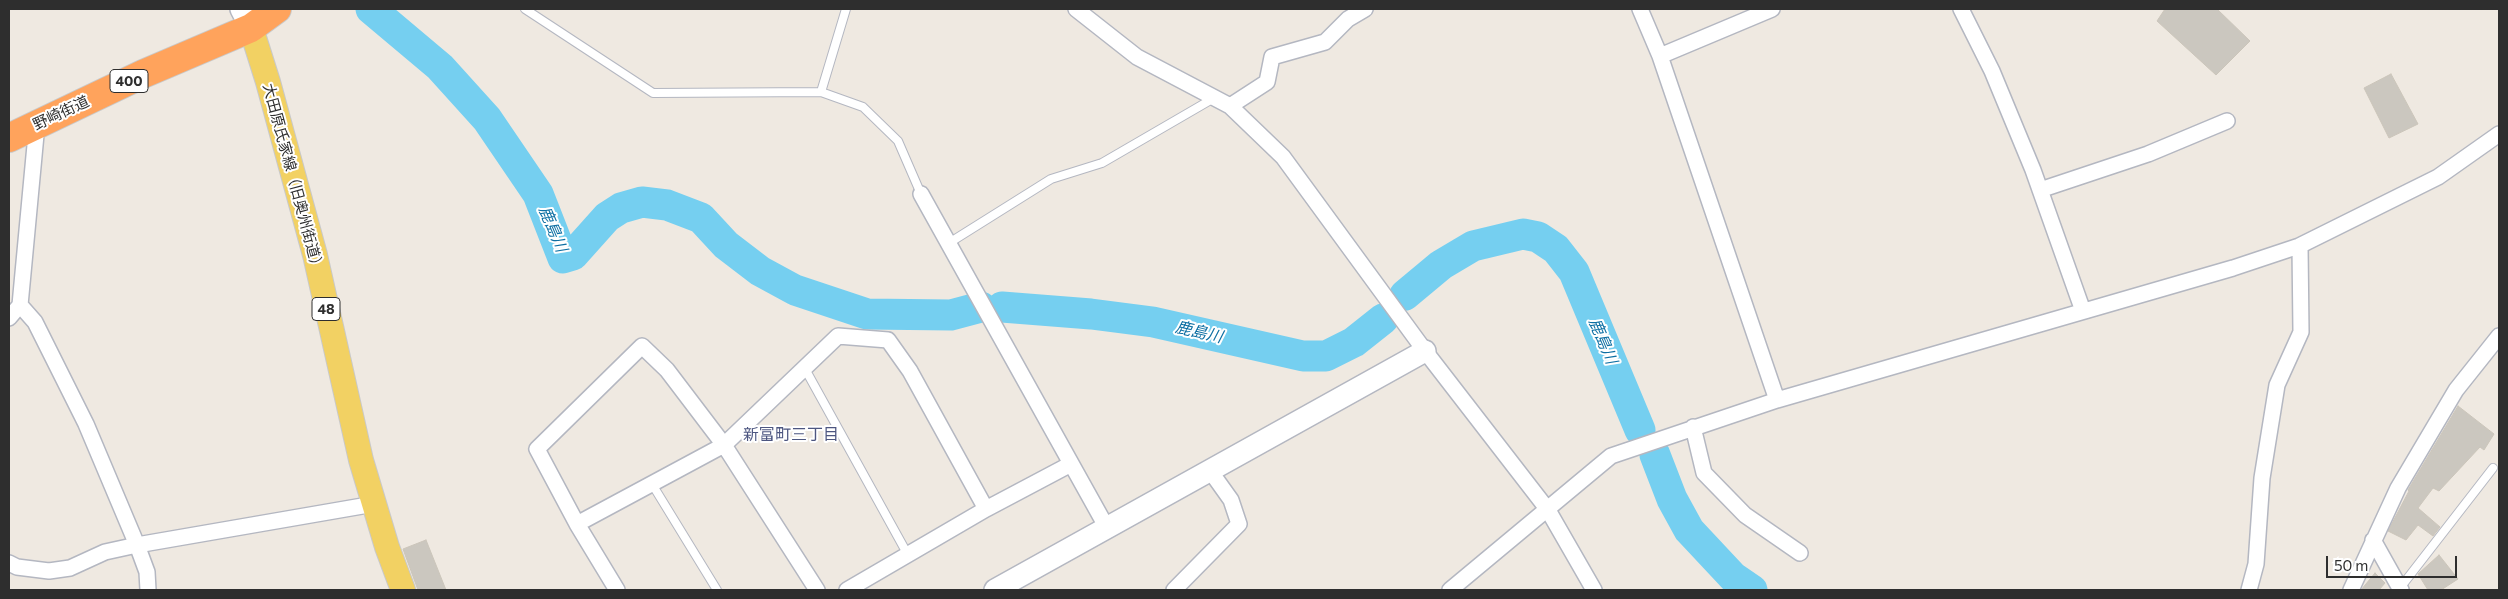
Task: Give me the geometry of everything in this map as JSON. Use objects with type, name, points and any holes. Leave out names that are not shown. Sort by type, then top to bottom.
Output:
[{"type":"highway","name":"400","points":[[246,18],[277,9]]},
{"type":"highway","name":"野崎街道","points":[[9,138],[246,18]]},
{"type":"main road","name":"大田原氏家線（旧奥州街道）","points":[[246,18],[268,82],[315,255],[351,422],[387,547],[403,590]]},
{"type":"street","points":[[1076,9],[1137,57],[1230,106],[1283,157],[1425,351],[1548,510],[1594,590]]},
{"type":"street","points":[[1230,106],[1267,82],[1272,57],[1325,42],[1348,19],[1365,9]]},
{"type":"street","points":[[1640,9],[1660,56],[1777,400]]},
{"type":"street","points":[[1660,56],[1772,9]]},
{"type":"street","points":[[1961,9],[1992,71],[2040,190],[2083,311]]},
{"type":"street","points":[[2040,190],[2148,154],[2226,121]]},
{"type":"street","points":[[9,318],[20,305],[27,208],[37,124]]},
{"type":"street","points":[[1450,590],[1611,456],[1777,400],[2233,268],[2300,246],[2438,178],[2499,134]]},
{"type":"street","points":[[921,194],[1107,528]]},
{"type":"street","points":[[2249,590],[2256,564],[2262,478],[2278,385],[2301,332],[2300,246]]},
{"type":"street","points":[[20,305],[35,322],[86,424],[137,544],[147,572],[148,590]]},
{"type":"street","points":[[577,524],[724,445],[838,336],[888,340],[910,371],[986,510]]},
{"type":"street","points":[[2351,590],[2398,488],[2456,390],[2499,336]]},
{"type":"street","points":[[617,590],[577,524],[537,449],[642,346],[668,370],[724,445],[817,590]]},
{"type":"street","points":[[995,590],[1211,472],[1425,351]]},
{"type":"street","points":[[1694,427],[1704,473],[1745,515],[1800,553]]},
{"type":"street","points":[[847,590],[986,510],[1072,464]]},
{"type":"street","points":[[1174,590],[1240,524],[1231,500],[1211,472]]},
{"type":"street","points":[[9,562],[17,567],[49,571],[70,568],[105,552],[137,544],[374,504]]},
{"type":"street","points":[[2373,540],[2400,589]]},
{"type":"lane","points":[[525,9],[653,93],[821,92],[863,107],[898,141],[921,194]]},
{"type":"lane","points":[[821,92],[846,9]]},
{"type":"lane","points":[[949,243],[1051,179],[1102,163],[1214,98]]},
{"type":"lane","points":[[804,367],[908,555]]},
{"type":"lane","points":[[2400,589],[2493,468]]},
{"type":"lane","points":[[652,484],[717,590]]},
{"type":"building","points":[[2165,9],[2217,9],[2250,41],[2216,75],[2157,21]]},
{"type":"building","points":[[2391,74],[2418,124],[2389,138],[2364,88]]},
{"type":"building","points":[[2458,406],[2494,434],[2484,450],[2480,447],[2439,491],[2433,488],[2418,508],[2440,527],[2433,536],[2418,525],[2406,540],[2388,531],[2408,490]]},
{"type":"building","points":[[426,540],[446,590],[418,590],[403,549]]},
{"type":"building","points":[[2439,555],[2458,579],[2441,590],[2428,590],[2418,574]]},
{"type":"building","points":[[2375,573],[2385,583],[2379,590],[2361,590]]},
{"type":"waterway","name":"鹿島川","points":[[371,9],[440,67],[487,119],[538,194],[563,258],[573,255],[607,217],[621,208],[642,202],[667,205],[701,218],[726,245],[760,271],[795,290],[867,314],[951,315],[981,307]]},
{"type":"waterway","name":"鹿島川","points":[[1405,295],[1441,265],[1473,246],[1523,234],[1538,237],[1556,249],[1574,272],[1640,430]]},
{"type":"waterway","name":"鹿島川","points":[[1002,307],[1091,314],[1153,322],[1303,356],[1326,356],[1354,342],[1383,319]]},
{"type":"waterway","name":"鹿島川","points":[[1655,455],[1672,499],[1689,530],[1733,577],[1752,590]]},
{"type":"district","name":"新富町三丁目","points":[[791,435]]}]
